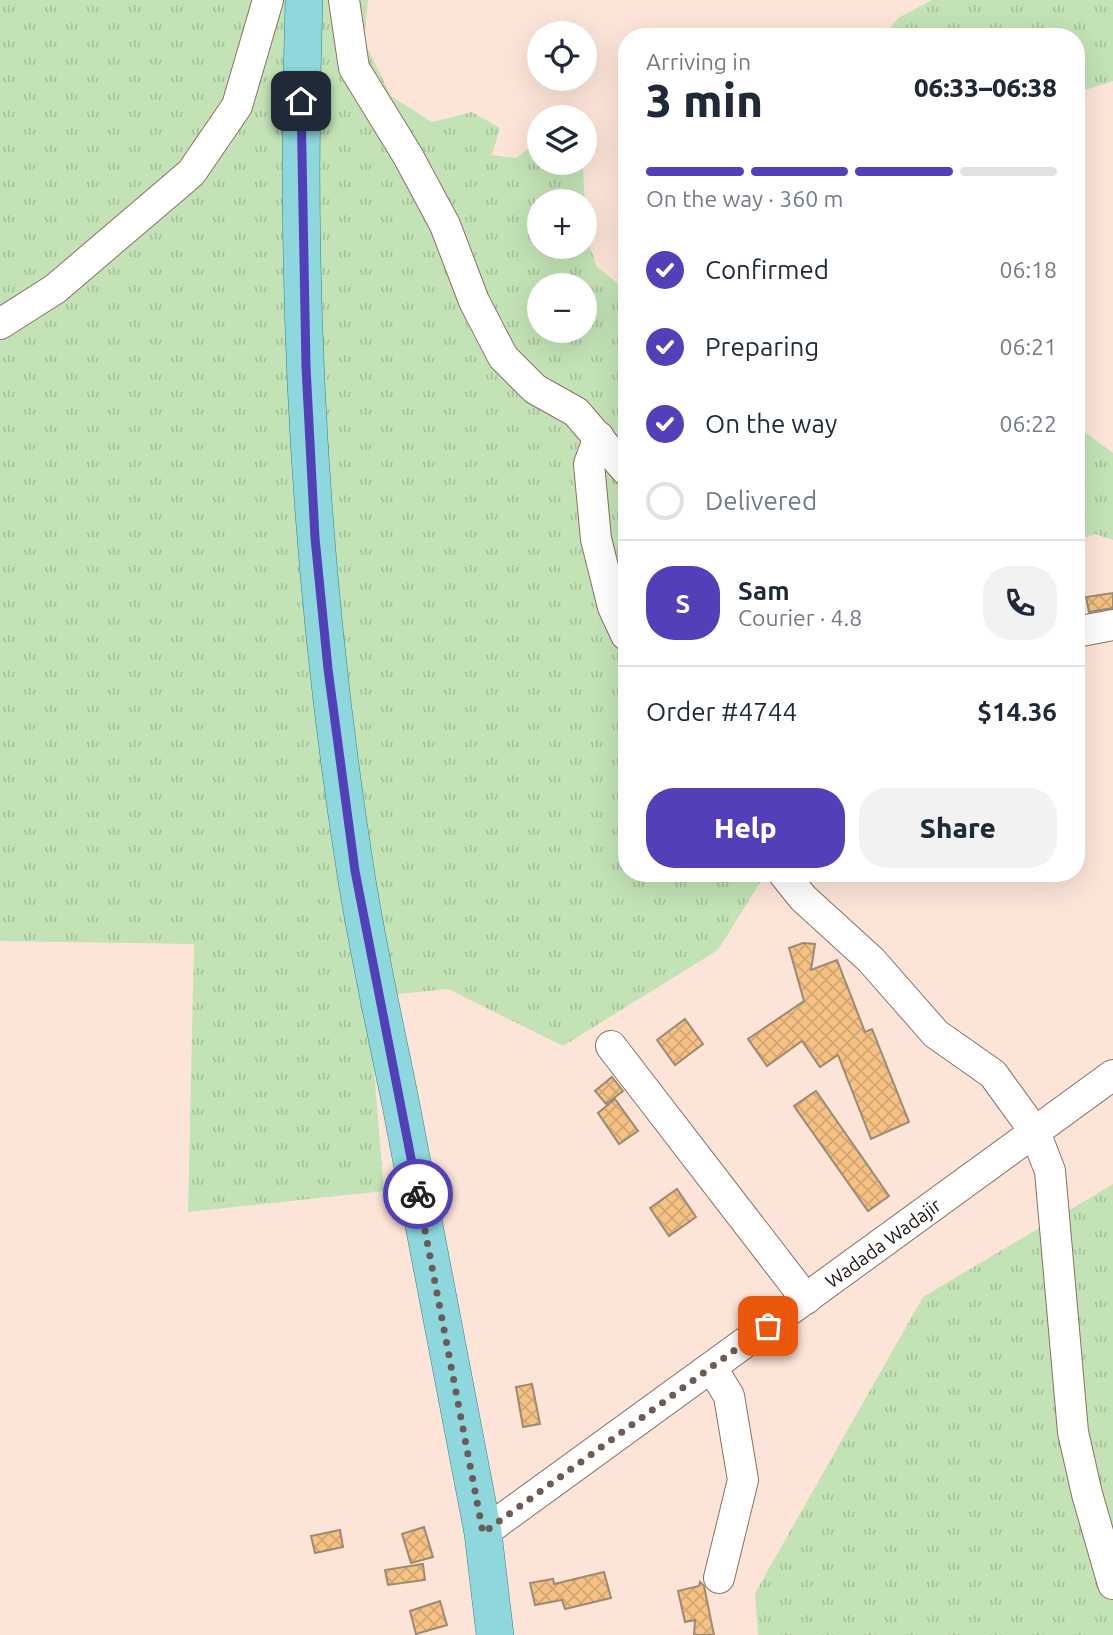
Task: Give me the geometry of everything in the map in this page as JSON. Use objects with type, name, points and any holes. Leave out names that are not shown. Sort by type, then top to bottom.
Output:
[{"type":"main road","points":[[304,0],[300,126],[306,367],[315,538],[328,669],[355,871],[483,1533],[495,1635]]},
{"type":"street","points":[[0,324],[55,289],[191,173],[237,106],[268,0]]},
{"type":"street","points":[[344,0],[354,68],[408,156],[445,226],[474,301],[503,357],[535,389],[576,412],[618,460]]},
{"type":"street","points":[[600,437],[589,464],[596,539],[612,607],[618,619]]},
{"type":"street","points":[[1085,630],[1113,625]]},
{"type":"street","points":[[790,882],[803,898],[870,960],[936,1034],[993,1074],[1035,1132],[1051,1171],[1073,1432],[1087,1494],[1113,1584]]},
{"type":"street","points":[[611,1046],[806,1299]]},
{"type":"street","name":"Wadada Wadajir","points":[[483,1533],[1113,1075]]},
{"type":"street","points":[[712,1368],[729,1396],[743,1480],[719,1578]]},
{"type":"green space","points":[[0,0],[368,0],[364,41],[391,96],[432,122],[472,112],[500,128],[492,155],[516,158],[527,149],[527,175],[583,175],[584,189],[527,189],[527,259],[594,259],[597,267],[618,284],[618,882],[760,882],[718,950],[563,1046],[448,989],[368,997],[384,1191],[188,1212],[194,944],[0,941]]},
{"type":"green space","points":[[932,0],[1113,0],[1113,81],[1085,90],[1085,28],[890,28],[898,18]]},
{"type":"green space","points":[[1085,432],[1113,453],[1113,540],[1095,534],[1085,538]]},
{"type":"green space","points":[[1113,1184],[1113,1635],[758,1635],[755,1593],[923,1297]]},
{"type":"building","points":[[1113,593],[1113,608],[1089,612],[1086,597]]},
{"type":"building","points":[[803,943],[815,944],[811,970],[837,960],[865,1032],[872,1029],[909,1122],[871,1139],[838,1055],[820,1067],[802,1041],[767,1066],[748,1039],[804,1001],[789,948]]},
{"type":"building","points":[[685,1019],[703,1044],[675,1065],[657,1040]]},
{"type":"building","points":[[612,1077],[623,1091],[606,1104],[595,1091]]},
{"type":"building","points":[[816,1091],[889,1196],[868,1211],[794,1106]]},
{"type":"building","points":[[615,1099],[638,1131],[619,1144],[598,1113]]},
{"type":"building","points":[[677,1189],[696,1217],[669,1236],[650,1208]]},
{"type":"building","points":[[532,1384],[540,1424],[523,1427],[516,1387]]},
{"type":"building","points":[[424,1527],[433,1557],[411,1563],[402,1534]]},
{"type":"building","points":[[340,1530],[343,1547],[315,1553],[311,1536]]},
{"type":"building","points":[[423,1564],[425,1580],[388,1585],[385,1570]]},
{"type":"building","points":[[604,1572],[611,1598],[565,1609],[562,1600],[535,1605],[530,1583],[553,1579],[554,1584]]},
{"type":"building","points":[[700,1582],[704,1586],[714,1635],[694,1635],[695,1620],[685,1622],[678,1591],[699,1586]]},
{"type":"building","points":[[440,1601],[447,1625],[416,1634],[410,1611]]},
{"type":"way so far","points":[[418,1194],[483,1533],[768,1326]]},
{"type":"route","points":[[301,101],[306,367],[315,538],[328,669],[355,871],[418,1194]]}]
